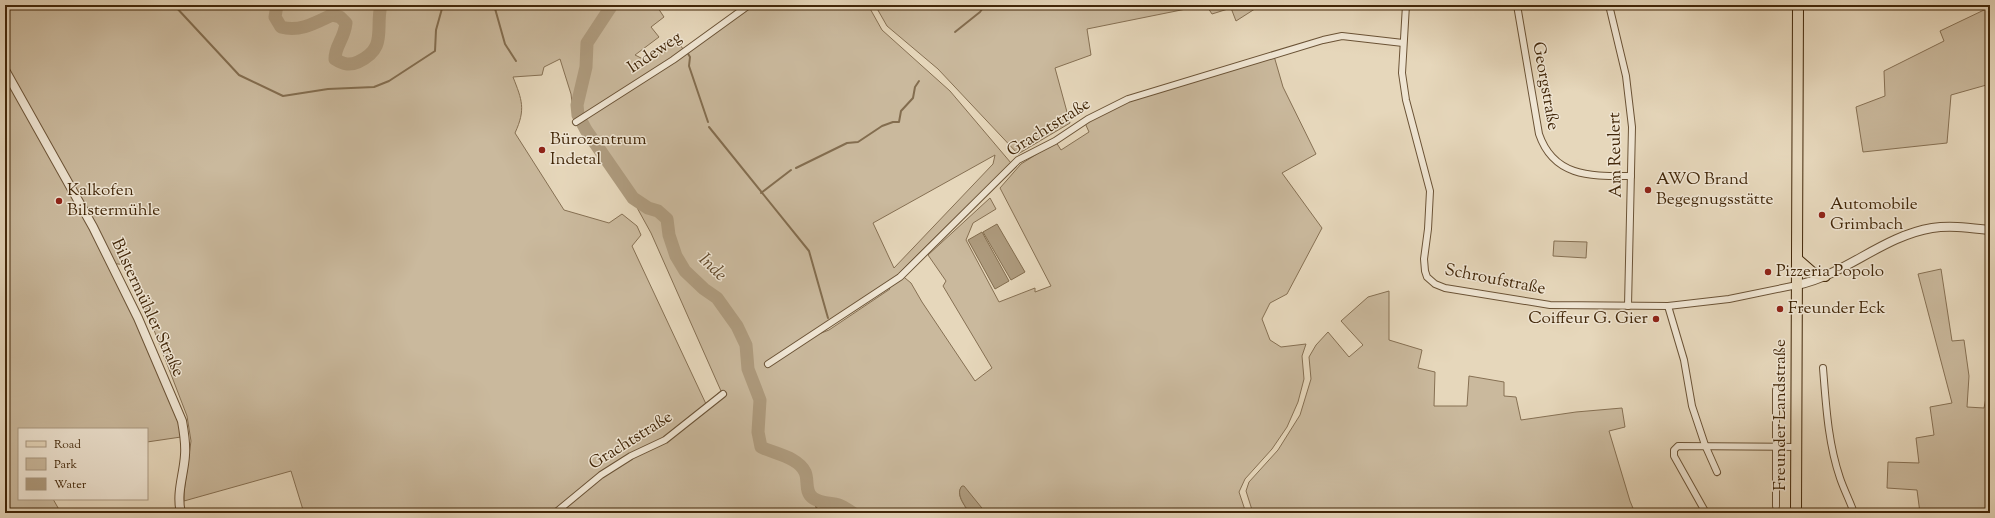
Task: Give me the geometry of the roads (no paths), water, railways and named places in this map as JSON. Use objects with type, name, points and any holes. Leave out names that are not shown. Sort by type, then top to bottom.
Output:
[{"type":"main road","name":"Freunder Landstraße","points":[[1796,513],[1798,5]]},
{"type":"main road","points":[[1797,259],[1813,273],[1825,276]]},
{"type":"street","name":"Indeweg","points":[[576,122],[673,60],[749,5]]},
{"type":"street","name":"Schroufstraße","points":[[1406,5],[1402,73],[1406,100],[1430,191],[1428,230],[1424,259],[1427,277],[1435,284],[1445,288],[1550,305],[1628,306],[1668,306],[1728,299],[1797,285]]},
{"type":"street","name":"Georgstraße","points":[[1517,5],[1539,134],[1546,149],[1558,163],[1572,171],[1603,176],[1631,176]]},
{"type":"street","name":"Am Reulert","points":[[1610,5],[1626,76],[1632,127],[1628,306]]},
{"type":"street","name":"Grachtstraße","points":[[768,364],[900,277],[1018,160],[1055,141],[1103,111],[1128,99],[1323,40],[1342,36],[1403,43]]},
{"type":"street","name":"Bilstermühler Straße","points":[[5,70],[96,234],[138,318],[182,421],[185,438],[185,455],[179,492],[180,510]]},
{"type":"street","points":[[1797,285],[1825,276],[1904,236],[1931,228],[1953,227],[1990,230]]},
{"type":"street","points":[[1668,306],[1684,360],[1687,386],[1691,396],[1692,406],[1705,445],[1717,472]]},
{"type":"street","points":[[1823,368],[1829,430],[1834,454],[1840,478],[1854,513]]},
{"type":"street","points":[[1776,390],[1776,506]]},
{"type":"street","name":"Grachtstraße","points":[[555,513],[601,475],[631,456],[665,440],[723,394]]},
{"type":"street","points":[[1706,513],[1674,456],[1674,450],[1678,446],[1796,446]]},
{"type":"water","points":[[997,224],[1025,272],[1011,280],[983,232]]},
{"type":"water","points":[[982,232],[1009,281],[995,289],[968,240]]},
{"type":"water","points":[[964,486],[986,513],[969,513],[960,496],[960,489]]},
{"type":"waterway","points":[[174,5],[239,75],[283,96],[328,89],[374,87],[389,81],[435,51],[436,30],[443,5]]},
{"type":"waterway","name":"Inde","points":[[277,5],[275,17],[281,27],[301,28],[332,15],[340,17],[346,23],[336,50],[335,59],[349,64],[358,62],[367,57],[377,44],[381,5]]},
{"type":"waterway","points":[[494,5],[505,44],[516,61]]},
{"type":"waterway","name":"Inde","points":[[612,5],[587,43],[586,67],[577,105],[578,115],[586,130],[633,198],[648,208],[658,211],[667,219],[669,235],[676,256],[685,271],[704,289],[717,298],[737,326],[746,345],[748,369],[760,400],[758,432],[761,447],[786,456],[802,467],[806,475],[809,493],[813,498],[822,502],[839,505],[853,513]]},
{"type":"waterway","points":[[955,32],[980,12],[985,5]]},
{"type":"waterway","points":[[687,52],[690,57],[689,66],[708,122]]},
{"type":"waterway","points":[[796,168],[847,143],[858,142],[882,126],[893,122],[899,122],[901,111],[913,98],[915,87],[919,81]]},
{"type":"waterway","points":[[709,127],[809,251],[828,318]]},
{"type":"waterway","points":[[761,193],[791,170]]},
{"type":"waterway","points":[[814,499],[818,513]]},
{"type":"place","name":"Bürozentrum Indetal","points":[[542,150]]},
{"type":"place","name":"AWO Brand Begegnugsstätte","points":[[1648,190]]},
{"type":"place","name":"Kalkofen Bilstermühle","points":[[59,201]]},
{"type":"place","name":"Automobile Grimbach","points":[[1822,215]]},
{"type":"place","name":"Pizzeria Popolo","points":[[1768,272]]},
{"type":"place","name":"Freunder Eck","points":[[1780,309]]},
{"type":"place","name":"Coiffeur G. Gier","points":[[1656,319]]}]
